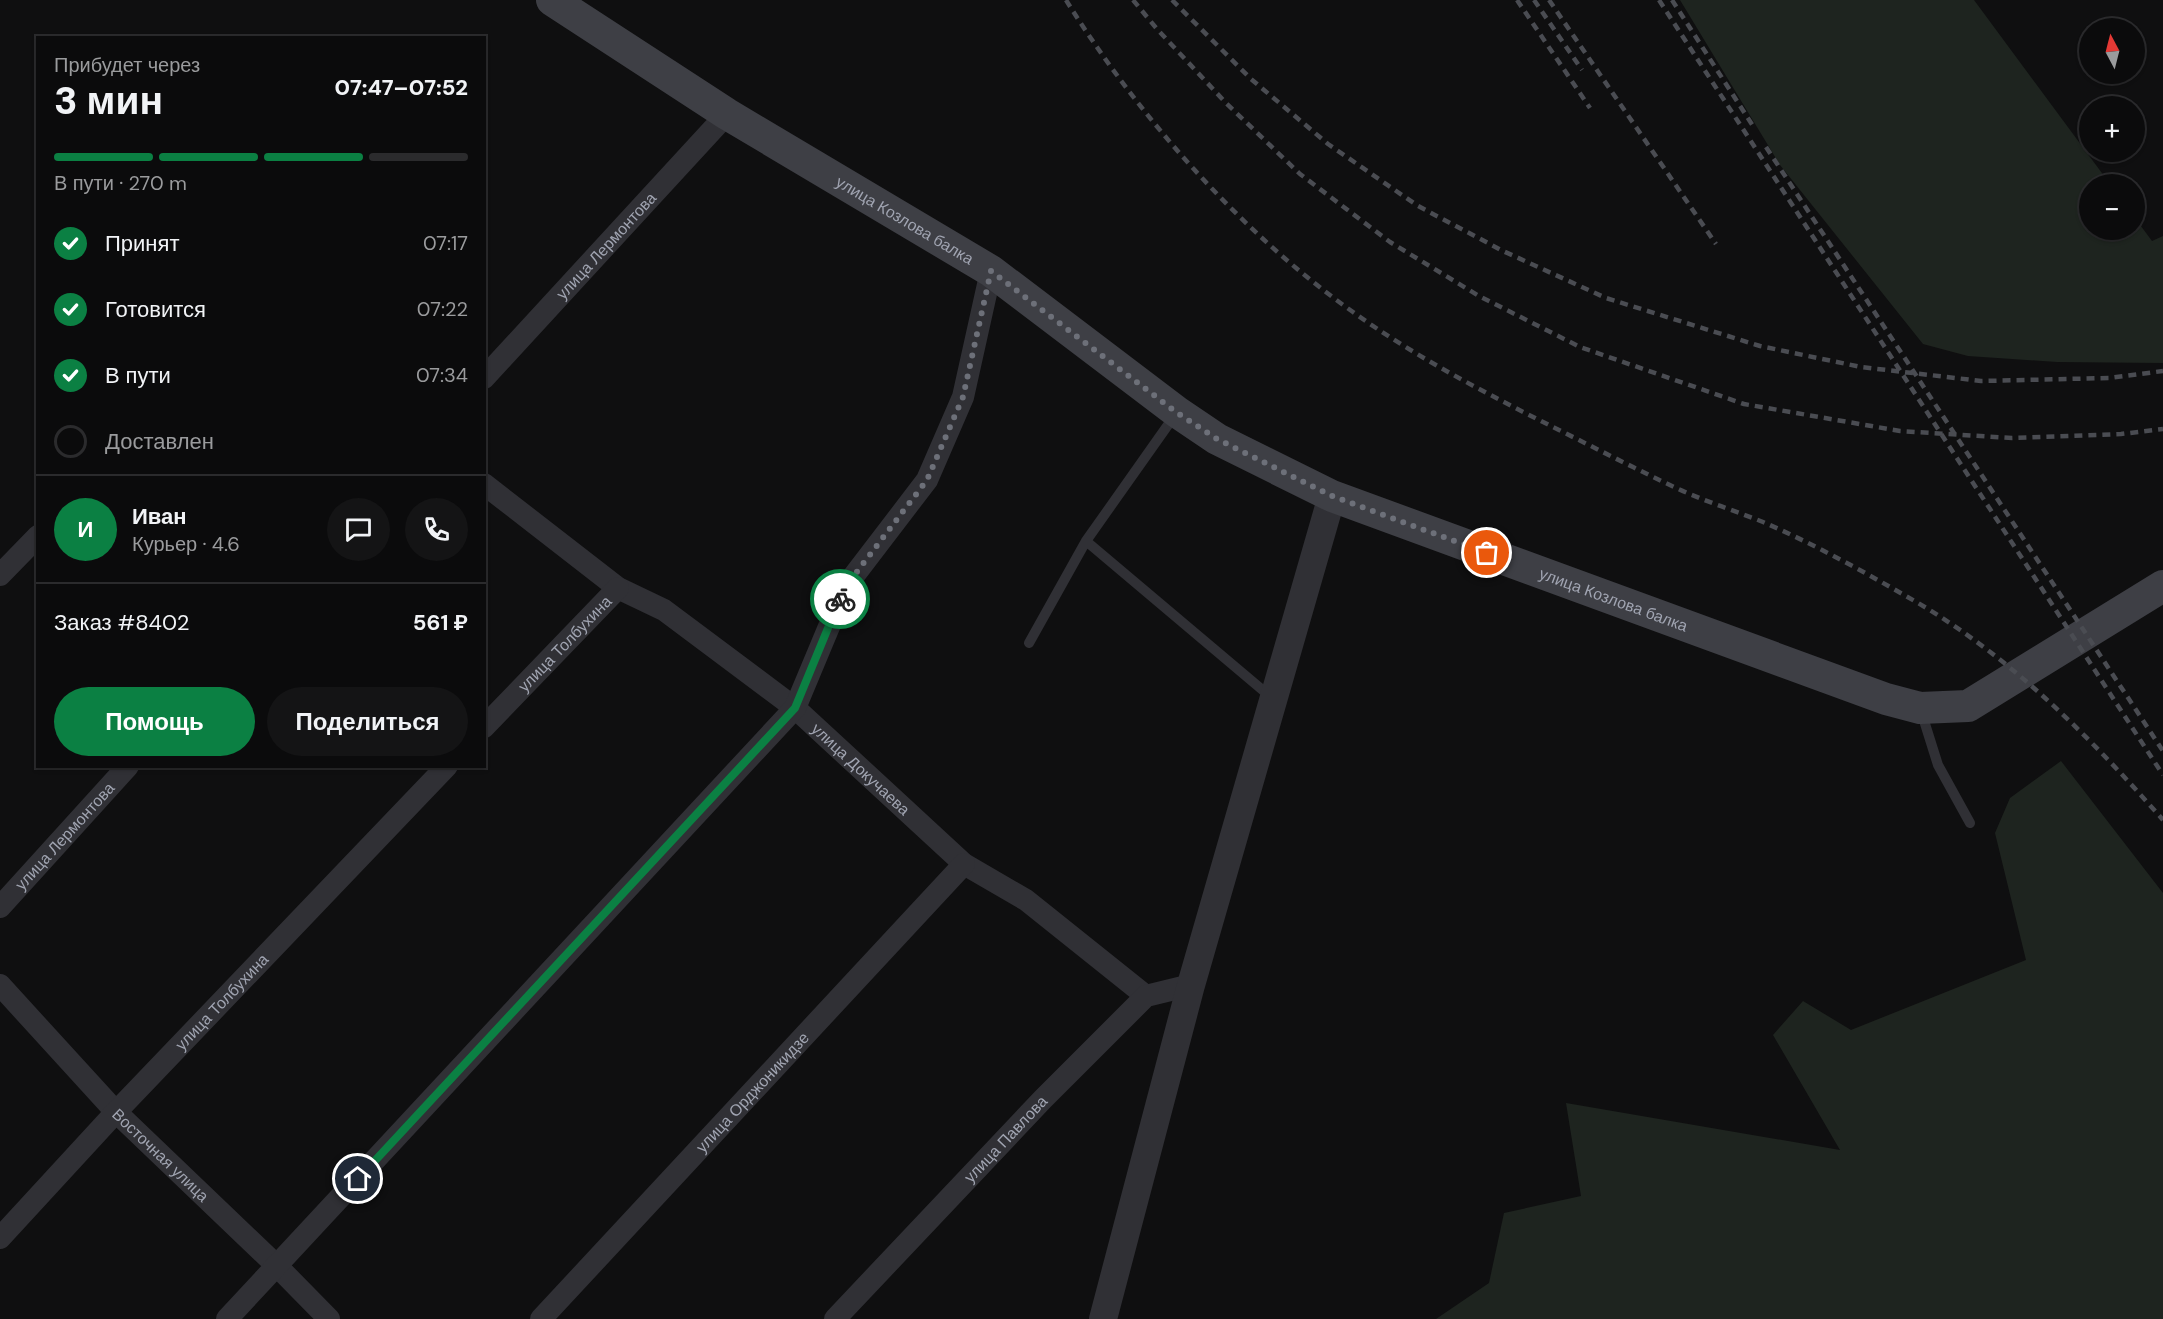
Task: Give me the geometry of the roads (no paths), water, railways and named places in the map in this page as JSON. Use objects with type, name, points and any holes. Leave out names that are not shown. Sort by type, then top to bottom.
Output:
[{"type":"main road","name":"улица Козлова балка","points":[[552,0],[727,114],[991,271],[1176,412],[1217,439],[1332,496],[1886,699],[1920,708],[1968,706],[2163,585]]},
{"type":"street","name":"улица Лермонтова","points":[[486,376],[727,114]]},
{"type":"street","points":[[227,1319],[795,708],[846,586],[927,480],[963,397],[991,271]]},
{"type":"street","name":"улица Докучаева","points":[[486,486],[618,588],[664,610],[795,708],[964,864],[1026,900],[1146,996]]},
{"type":"street","points":[[1103,1319],[1191,985],[1332,496]]},
{"type":"street","points":[[0,575],[36,538]]},
{"type":"street","name":"улица Толбухина","points":[[486,725],[618,588]]},
{"type":"street","name":"улица Лермонтова","points":[[0,907],[126,768]]},
{"type":"street","name":"улица Толбухина","points":[[0,1238],[116,1112],[445,768]]},
{"type":"street","name":"улица Орджоникидзе","points":[[541,1319],[964,864]]},
{"type":"street","name":"Восточная улица","points":[[0,985],[116,1112],[277,1266],[328,1319]]},
{"type":"street","points":[[1146,996],[1191,985]]},
{"type":"street","name":"улица Павлова","points":[[835,1319],[1043,1099],[1146,996]]},
{"type":"lane","points":[[1029,643],[1086,541],[1176,412]]},
{"type":"lane","points":[[1086,541],[1274,699]]},
{"type":"lane","points":[[1920,708],[1938,765],[1970,823]]},
{"type":"railway","points":[[1066,0],[1125,87],[1194,170],[1232,209],[1311,281],[1377,329],[1506,403],[1672,486],[1803,540],[1918,603],[1953,625],[1986,649],[2049,702],[2108,759],[2163,820]]},
{"type":"railway","points":[[1133,0],[1226,103],[1300,174],[1390,242],[1479,296],[1580,347],[1744,404],[1900,431],[2012,438],[2121,434],[2163,429]]},
{"type":"railway","points":[[1172,0],[1251,79],[1328,144],[1418,206],[1503,251],[1606,298],[1760,346],[1861,367],[1981,381],[2109,378],[2163,371]]},
{"type":"railway","points":[[1517,0],[1590,108]]},
{"type":"railway","points":[[1534,0],[1582,70]]},
{"type":"railway","points":[[1549,0],[1716,244]]},
{"type":"railway","points":[[1659,0],[2163,775]]},
{"type":"railway","points":[[1672,0],[1753,126]]},
{"type":"railway","points":[[1766,147],[2163,751]]}]
